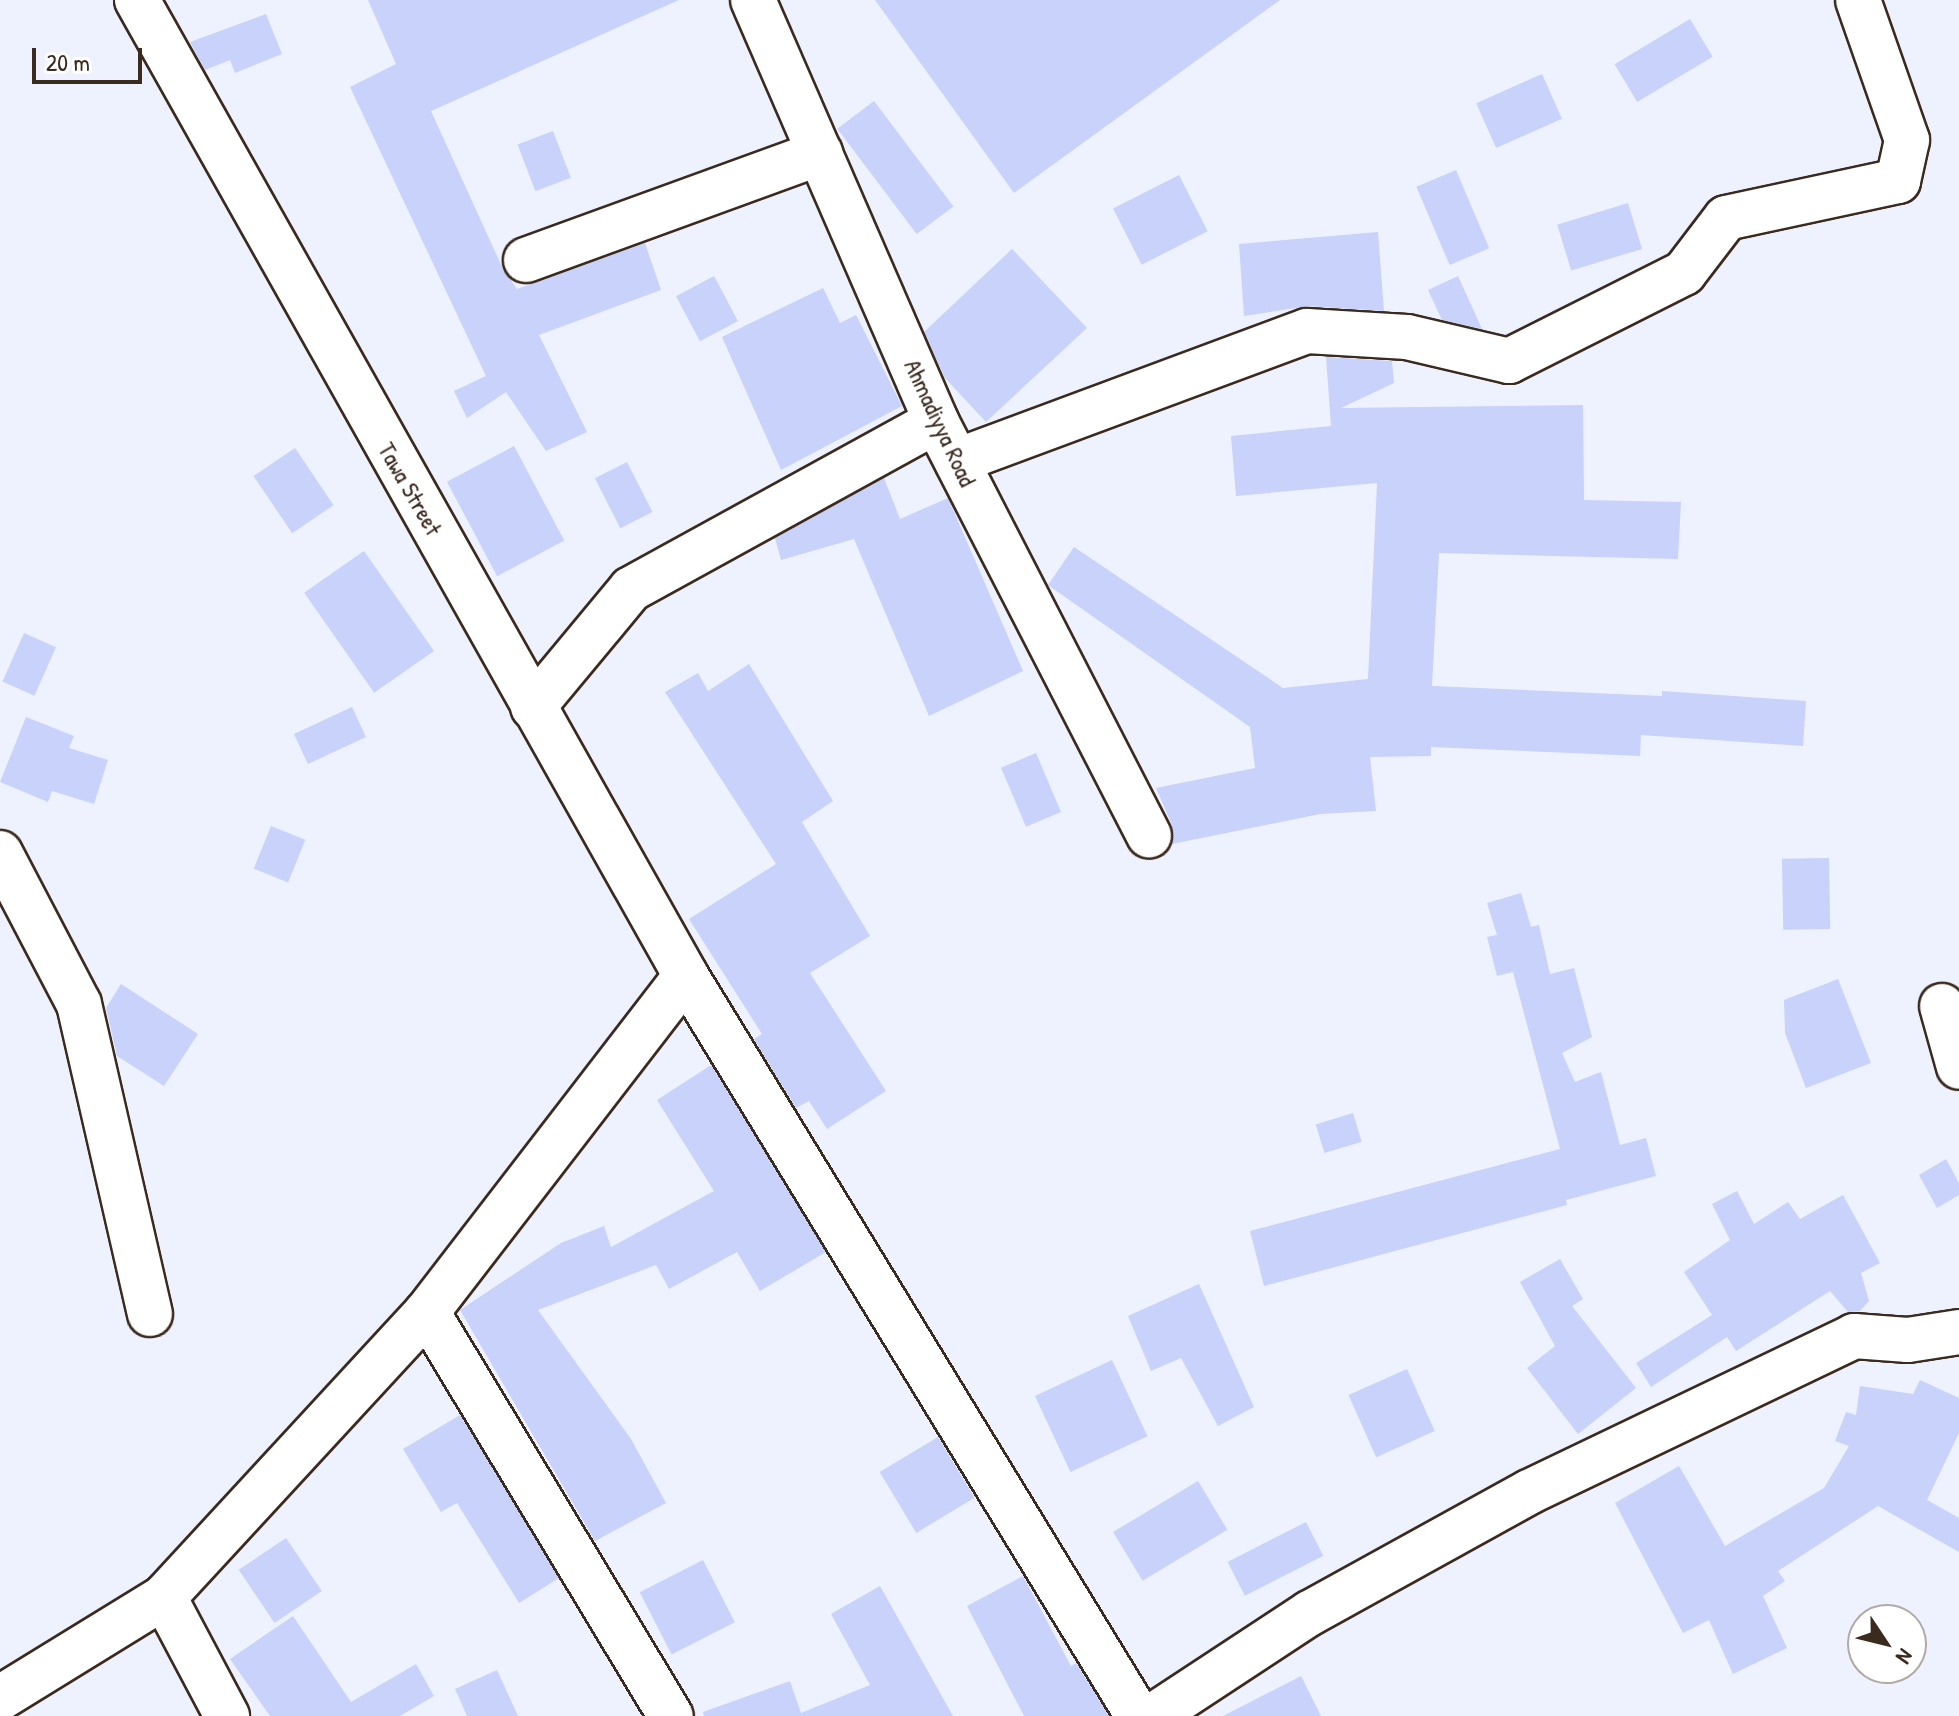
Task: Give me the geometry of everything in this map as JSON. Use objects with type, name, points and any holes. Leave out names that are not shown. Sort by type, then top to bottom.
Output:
[{"type":"street","name":"Tawa Street","points":[[137,0],[154,40],[686,976],[1138,1716]]},
{"type":"street","name":"Ahmadiyya Road","points":[[753,0],[936,421],[1149,836]]},
{"type":"street","points":[[957,461],[1307,331],[1407,337],[1509,361],[1684,273],[1726,218],[1898,181],[1907,140],[1858,0]]},
{"type":"street","points":[[526,260],[820,153]]},
{"type":"street","points":[[533,707],[631,589],[936,421]]},
{"type":"street","points":[[0,853],[79,1004],[150,1314]]},
{"type":"street","points":[[0,1698],[164,1597],[427,1312],[686,976]]},
{"type":"street","points":[[1942,1006],[1959,1067]]},
{"type":"street","points":[[427,1312],[671,1716]]},
{"type":"street","points":[[1153,1716],[1310,1613],[1529,1492],[1854,1336],[1908,1340],[1959,1332]]},
{"type":"street","points":[[164,1597],[227,1716]]},
{"type":"building","points":[[368,0],[679,0],[431,111],[503,269],[517,289],[645,243],[661,290],[539,335],[587,432],[546,451],[506,392],[467,418],[454,391],[486,376],[350,87],[396,64]]},
{"type":"building","points":[[875,0],[1280,0],[1014,193]]},
{"type":"building","points":[[266,14],[282,54],[235,73],[230,60],[205,70],[190,42]]},
{"type":"building","points":[[1690,19],[1713,57],[1637,102],[1615,64]]},
{"type":"building","points":[[1542,74],[1562,119],[1496,148],[1476,103]]},
{"type":"building","points":[[874,101],[953,206],[917,234],[837,129]]},
{"type":"building","points":[[553,131],[571,178],[535,191],[518,145]]},
{"type":"building","points":[[1456,170],[1489,248],[1450,265],[1416,187]]},
{"type":"building","points":[[1179,175],[1208,231],[1142,265],[1113,209]]},
{"type":"building","points":[[1628,203],[1642,249],[1571,271],[1557,225]]},
{"type":"building","points":[[1378,232],[1384,311],[1308,306],[1244,316],[1239,244]]},
{"type":"building","points":[[1012,249],[1087,328],[986,422],[945,378],[924,332]]},
{"type":"building","points":[[714,276],[738,321],[700,341],[676,296]]},
{"type":"building","points":[[1458,276],[1482,329],[1442,320],[1428,290]]},
{"type":"building","points":[[823,288],[840,323],[856,315],[902,406],[781,470],[722,337]]},
{"type":"building","points":[[1326,357],[1392,361],[1394,383],[1341,408],[1583,405],[1584,500],[1681,502],[1678,559],[1439,553],[1432,686],[1662,696],[1662,691],[1806,701],[1803,746],[1641,735],[1640,756],[1431,747],[1431,756],[1370,757],[1376,811],[1320,814],[1172,844],[1172,825],[1156,788],[1255,768],[1250,727],[1048,585],[1074,547],[1283,688],[1368,679],[1377,483],[1236,496],[1231,436],[1331,426]]},
{"type":"building","points":[[514,446],[564,540],[497,576],[447,482]]},
{"type":"building","points":[[295,448],[334,505],[292,533],[254,476]]},
{"type":"building","points":[[627,462],[652,512],[620,528],[595,478]]},
{"type":"building","points":[[884,478],[900,519],[948,498],[1023,671],[929,716],[854,539],[781,560],[775,538]]},
{"type":"building","points":[[364,551],[434,651],[374,693],[304,593]]},
{"type":"building","points":[[24,633],[56,647],[34,696],[2,681]]},
{"type":"building","points":[[749,664],[833,801],[802,822],[870,936],[810,973],[886,1091],[827,1129],[809,1101],[796,1108],[754,1039],[762,1034],[689,919],[776,864],[665,692],[698,673],[708,691]]},
{"type":"building","points":[[352,707],[366,737],[308,764],[294,734]]},
{"type":"building","points":[[26,717],[74,736],[69,748],[108,760],[94,804],[52,791],[48,802],[0,782]]},
{"type":"building","points":[[1036,753],[1061,812],[1026,827],[1001,768]]},
{"type":"building","points":[[271,826],[305,840],[288,883],[254,869]]},
{"type":"building","points":[[1829,858],[1830,929],[1783,930],[1782,859]]},
{"type":"building","points":[[1521,893],[1531,927],[1539,925],[1550,974],[1574,968],[1592,1037],[1562,1053],[1575,1082],[1601,1072],[1620,1145],[1646,1138],[1656,1176],[1566,1200],[1567,1205],[1264,1286],[1250,1231],[1560,1149],[1513,972],[1497,976],[1487,937],[1497,935],[1487,903]]},
{"type":"building","points":[[1838,979],[1871,1063],[1806,1088],[1785,1033],[1784,1000]]},
{"type":"building","points":[[121,984],[198,1034],[164,1086],[117,1056],[106,1008]]},
{"type":"building","points":[[711,1065],[826,1252],[760,1291],[737,1252],[669,1289],[656,1265],[538,1310],[631,1439],[666,1503],[595,1541],[460,1310],[561,1243],[604,1226],[611,1247],[714,1191],[657,1100]]},
{"type":"building","points":[[1353,1113],[1362,1142],[1324,1153],[1316,1124]]},
{"type":"building","points":[[1946,1159],[1959,1183],[1959,1195],[1937,1208],[1919,1175]]},
{"type":"building","points":[[1737,1191],[1754,1224],[1788,1202],[1800,1219],[1843,1195],[1880,1263],[1861,1273],[1869,1301],[1860,1311],[1848,1312],[1830,1291],[1736,1351],[1727,1337],[1651,1387],[1636,1363],[1712,1315],[1684,1272],[1730,1240],[1712,1204]]},
{"type":"building","points":[[1560,1259],[1583,1299],[1572,1306],[1636,1388],[1578,1434],[1527,1368],[1555,1346],[1520,1282]]},
{"type":"building","points":[[1199,1284],[1254,1407],[1218,1426],[1181,1358],[1151,1371],[1128,1316]]},
{"type":"building","points":[[1112,1360],[1147,1436],[1070,1472],[1035,1396]]},
{"type":"building","points":[[1407,1369],[1435,1431],[1376,1457],[1349,1395]]},
{"type":"building","points":[[1920,1380],[1959,1398],[1959,1433],[1927,1500],[1959,1518],[1959,1552],[1878,1506],[1778,1571],[1785,1581],[1763,1596],[1787,1648],[1733,1674],[1709,1620],[1683,1633],[1615,1503],[1679,1466],[1725,1546],[1824,1488],[1849,1446],[1835,1441],[1846,1412],[1856,1415],[1860,1386],[1913,1394]]},
{"type":"building","points":[[460,1415],[559,1578],[519,1603],[457,1503],[441,1512],[403,1449]]},
{"type":"building","points":[[938,1437],[975,1498],[916,1533],[880,1472]]},
{"type":"building","points":[[1198,1481],[1227,1530],[1142,1581],[1113,1532]]},
{"type":"building","points":[[1306,1522],[1323,1556],[1245,1596],[1228,1562]]},
{"type":"building","points":[[286,1538],[322,1591],[275,1623],[239,1570]]},
{"type":"building","points":[[703,1560],[735,1622],[672,1655],[640,1592]]},
{"type":"building","points":[[1023,1576],[1071,1666],[1076,1663],[1109,1716],[1024,1716],[967,1606]]},
{"type":"building","points":[[880,1586],[953,1716],[704,1716],[703,1712],[790,1681],[801,1713],[870,1685],[831,1614]]},
{"type":"building","points":[[293,1616],[351,1702],[416,1664],[434,1696],[400,1716],[270,1716],[230,1659]]},
{"type":"building","points":[[497,1670],[518,1716],[467,1716],[455,1689]]},
{"type":"building","points":[[1301,1676],[1321,1716],[1223,1716]]}]
